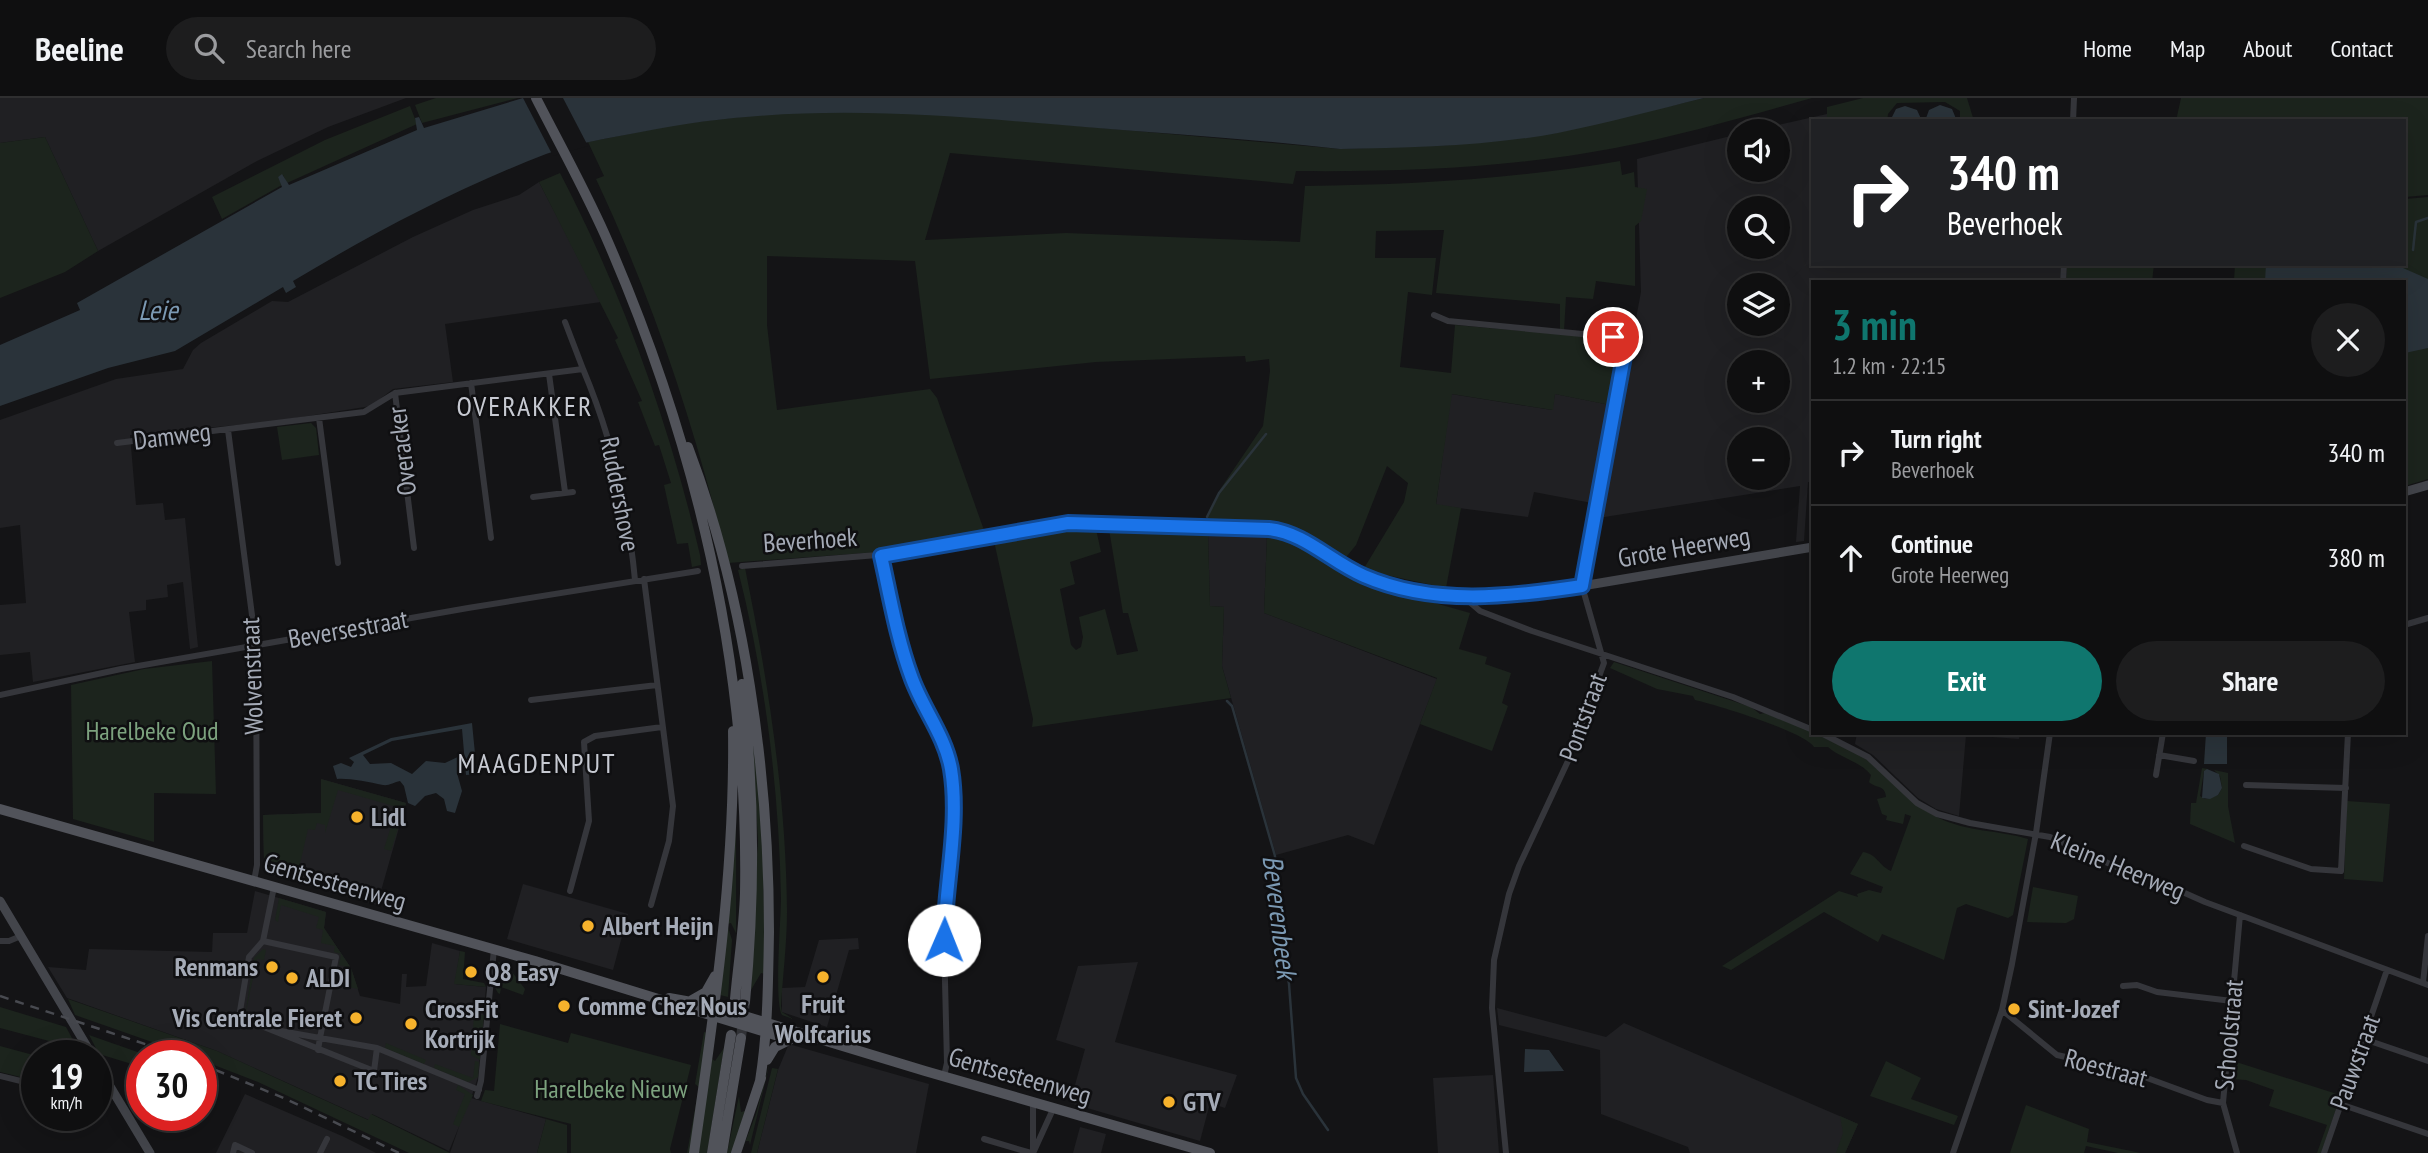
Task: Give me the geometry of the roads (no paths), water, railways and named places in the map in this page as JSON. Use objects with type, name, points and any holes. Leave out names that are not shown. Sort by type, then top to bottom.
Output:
[{"type":"main road","points":[[536,98],[624,279],[709,502],[732,604],[763,788],[769,874],[767,1027],[760,1081]]},
{"type":"main road","points":[[669,400],[711,554],[739,734],[744,833],[740,1000],[752,891],[752,821],[743,694],[732,604]]},
{"type":"main road","points":[[694,1153],[714,1011],[718,962],[733,768],[732,681]]},
{"type":"main road","name":"Gentsesteenweg","points":[[0,809],[658,998],[819,1038],[1210,1153]]},
{"type":"main road","points":[[692,1000],[710,988],[718,962]]},
{"type":"main road","name":"Gentsesteenweg","points":[[658,998],[692,1000],[714,1011]]},
{"type":"main road","name":"Gentsesteenweg","points":[[767,1027],[795,1039],[819,1038]]},
{"type":"main road","points":[[712,1153],[736,1036],[722,1153]]},
{"type":"main road","points":[[736,1153],[773,1048],[795,1039]]},
{"type":"street","points":[[2073,119],[2074,98]]},
{"type":"street","name":"Pontstraat","points":[[1434,315],[1448,321],[1613,337],[1623,343],[1625,351],[1582,586],[1604,663],[1567,761],[1519,866],[1498,939],[1492,1008],[1506,1153]]},
{"type":"street","name":"Ruddershove","points":[[565,322],[603,415],[617,462],[635,580]]},
{"type":"street","points":[[395,393],[583,369]]},
{"type":"street","name":"Ruddershove","points":[[550,374],[565,492]]},
{"type":"street","points":[[471,383],[491,538]]},
{"type":"street","name":"Overacker","points":[[228,430],[364,412],[395,393],[414,548]]},
{"type":"street","points":[[319,418],[338,563]]},
{"type":"street","name":"Damweg","points":[[117,443],[228,430]]},
{"type":"street","name":"Wolvenstraat","points":[[228,430],[256,646],[257,865],[254,881]]},
{"type":"street","points":[[2406,491],[2428,485]]},
{"type":"street","name":"Ruddershove","points":[[533,497],[573,492]]},
{"type":"street","name":"Beverhoek","points":[[742,566],[881,556],[1068,523],[1278,530],[1321,551]]},
{"type":"street","name":"Grote Heerweg","points":[[1321,551],[1375,580],[1438,595],[1465,598],[1582,586],[1811,547]]},
{"type":"street","name":"Beverhoek","points":[[881,556],[910,676],[944,745],[952,773],[955,801],[945,893],[947,1063],[944,1076]]},
{"type":"street","name":"Beversestraat","points":[[0,695],[256,646],[698,571]]},
{"type":"street","points":[[644,579],[673,818],[651,905]]},
{"type":"street","points":[[1465,598],[1480,611],[1733,697],[1811,729]]},
{"type":"street","points":[[2406,624],[2428,618]]},
{"type":"street","points":[[531,700],[657,685]]},
{"type":"street","points":[[570,891],[589,821],[584,742],[594,736],[662,727]]},
{"type":"street","name":"Kleine Heerweg","points":[[1825,735],[1868,757],[1917,803],[1937,814],[1970,823],[2036,833],[2240,915],[2426,984]]},
{"type":"street","points":[[1953,1153],[2002,1010],[2036,833],[2050,735]]},
{"type":"street","points":[[2156,775],[2163,735]]},
{"type":"street","points":[[2244,846],[2311,869],[2342,871],[2348,735]]},
{"type":"street","points":[[2159,755],[2194,761]]},
{"type":"street","points":[[2246,785],[2346,788]]},
{"type":"street","points":[[274,887],[263,941],[250,957],[239,1017],[374,1071],[377,1048]]},
{"type":"street","points":[[0,901],[83,1040]]},
{"type":"street","name":"Schoolstraat","points":[[2237,1153],[2223,1102],[2240,915]]},
{"type":"street","points":[[0,941],[9,942],[21,936]]},
{"type":"street","points":[[2426,984],[2428,936]]},
{"type":"street","points":[[263,941],[336,957],[318,1050]]},
{"type":"street","points":[[264,1028],[377,1048],[478,1093],[494,949]]},
{"type":"street","name":"Pauwstraat","points":[[2323,1153],[2387,970]]},
{"type":"street","points":[[2123,985],[2137,985],[2157,992],[2232,1000]]},
{"type":"street","name":"Roestraat","points":[[2002,1010],[2057,1055],[2081,1063],[2128,1071],[2207,1100],[2223,1102]]},
{"type":"street","points":[[2364,1039],[2428,1061]]},
{"type":"street","points":[[0,1076],[21,1081]]},
{"type":"street","points":[[113,1092],[150,1153]]},
{"type":"street","points":[[1032,1153],[1033,1101]]},
{"type":"street","points":[[2340,1104],[2428,1134]]},
{"type":"street","points":[[1032,1153],[1054,1107]]},
{"type":"street","points":[[320,1153],[327,1139]]},
{"type":"street","points":[[984,1139],[1032,1153]]},
{"type":"street","points":[[233,1153],[235,1145],[252,1153]]},
{"type":"water","name":"Leie","points":[[523,98],[1704,98],[1558,133],[1477,144],[1394,148],[1340,149],[972,118],[863,113],[754,116],[641,132],[557,150],[448,196],[293,281],[296,287],[286,293],[283,287],[175,351],[108,368],[0,406],[0,345],[80,310],[77,303],[282,187],[278,177],[282,174],[289,185],[417,130],[415,118],[419,117],[424,128]]},
{"type":"water","points":[[1940,105],[1952,109],[1956,119],[1926,119],[1929,110]]},
{"type":"water","points":[[1905,106],[1917,110],[1921,119],[1891,119],[1896,109]]},
{"type":"water","points":[[2266,266],[2399,266],[2428,279],[2428,348],[2406,353],[2406,280],[2265,280]]},
{"type":"water","points":[[472,723],[477,774],[466,775],[462,729],[392,741],[363,755],[370,764],[391,763],[412,774],[426,761],[445,763],[462,755],[463,767],[457,773],[462,791],[455,813],[447,811],[444,799],[436,793],[425,796],[415,806],[408,803],[400,781],[385,785],[337,779],[333,766],[341,763],[351,767],[354,762],[349,758],[391,738]]},
{"type":"water","points":[[2206,735],[2227,735],[2227,764],[2204,764]]},
{"type":"water","points":[[2207,769],[2219,774],[2222,788],[2218,795],[2210,799],[2202,798],[2204,771]]},
{"type":"water","points":[[1525,1049],[1549,1050],[1564,1071],[1524,1072]]},
{"type":"waterway","points":[[2413,250],[2416,222],[2428,218]]},
{"type":"waterway","name":"Beverenbeek","points":[[1207,517],[1219,493],[1266,434]]},
{"type":"waterway","name":"Beverenbeek","points":[[1227,701],[1232,706],[1275,856],[1274,893],[1289,984],[1296,1078],[1303,1094],[1328,1130]]},
{"type":"tunnel","points":[[741,1038],[745,1002]]},
{"type":"railway","points":[[0,996],[133,1040]]},
{"type":"railway","points":[[217,1071],[286,1099],[399,1153]]},
{"type":"place","name":"Lidl","points":[[357,817]]},
{"type":"place","name":"Albert Heijn","points":[[588,926]]},
{"type":"place","name":"Renmans","points":[[272,967]]},
{"type":"place","name":"Q8 Easy","points":[[471,972]]},
{"type":"place","name":"Fruit Wolfcarius","points":[[823,977]]},
{"type":"place","name":"ALDI","points":[[292,978]]},
{"type":"place","name":"Comme Chez Nous","points":[[564,1006]]},
{"type":"place","name":"Sint-Jozef","points":[[2014,1009]]},
{"type":"place","name":"Vis Centrale Fieret","points":[[356,1018]]},
{"type":"place","name":"CrossFit Kortrijk","points":[[411,1024]]},
{"type":"place","name":"TC Tires","points":[[340,1081]]},
{"type":"place","name":"GTV","points":[[1169,1102]]},
{"type":"district","name":"OVERAKKER","points":[[525,406]]},
{"type":"district","name":"MAAGDENPUT","points":[[537,763]]},
{"type":"park label","name":"Harelbeke Oud","points":[[152,731]]},
{"type":"park label","name":"Harelbeke Nieuw","points":[[611,1089]]}]
